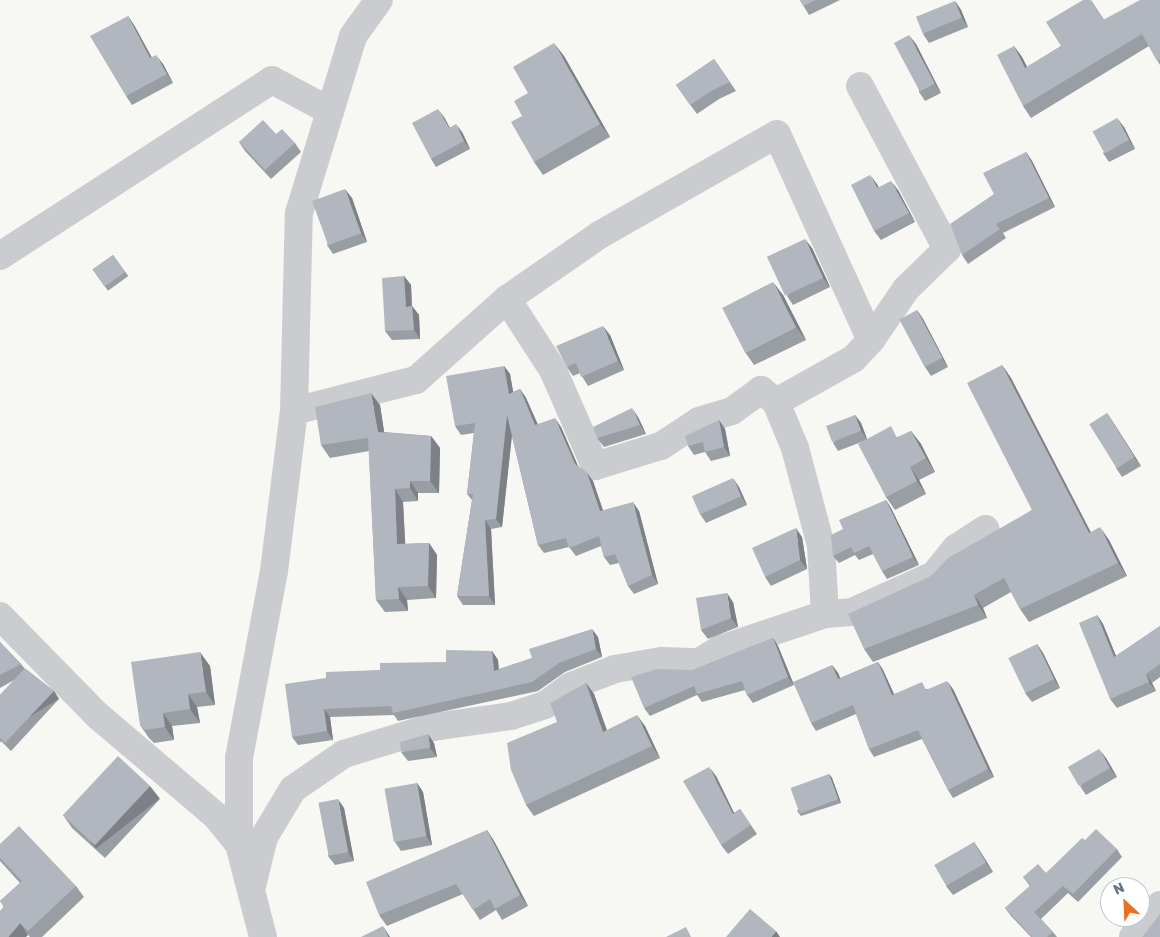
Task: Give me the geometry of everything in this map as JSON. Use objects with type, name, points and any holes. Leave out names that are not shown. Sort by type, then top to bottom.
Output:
[{"type":"street","points":[[262,937],[239,844],[239,758],[274,571],[294,411],[299,213],[353,36],[379,0]]},
{"type":"street","points":[[0,256],[272,80],[330,112]]},
{"type":"street","points":[[776,402],[853,359],[871,340],[906,289],[947,249],[860,86]]},
{"type":"street","points":[[294,411],[416,380],[507,299],[601,234],[777,134],[871,340]]},
{"type":"street","points":[[507,299],[553,370],[595,466],[660,446],[699,421],[732,411],[761,390],[776,402],[795,448],[821,546],[825,614]]},
{"type":"street","points":[[251,890],[264,837],[293,789],[344,754],[433,727],[511,716],[545,705],[571,686],[615,669],[662,661],[699,662],[721,649],[825,614],[852,612],[920,582],[985,529]]},
{"type":"street","points":[[0,616],[97,715],[216,816],[239,844]]},
{"type":"street","points":[[1133,937],[1160,905]]},
{"type":"building","points":[[800,0],[816,0],[803,6]]},
{"type":"building","points":[[1083,0],[1090,0],[1103,20],[1140,0],[1160,0],[1160,60],[1157,61],[1142,34],[1023,106],[997,55],[1014,46],[1025,68],[1061,46],[1046,22]]},
{"type":"building","points":[[955,1],[962,18],[923,33],[916,17]]},
{"type":"building","points":[[128,16],[150,58],[156,55],[167,74],[126,96],[90,36]]},
{"type":"building","points":[[909,35],[935,84],[920,92],[894,43]]},
{"type":"building","points":[[554,43],[600,124],[534,162],[511,122],[522,116],[514,101],[528,93],[513,67]]},
{"type":"building","points":[[714,59],[730,82],[713,90],[690,105],[676,85]]},
{"type":"building","points":[[438,109],[449,128],[456,124],[464,141],[431,159],[412,123]]},
{"type":"building","points":[[1117,118],[1129,140],[1105,153],[1093,132]]},
{"type":"building","points":[[263,120],[276,134],[282,129],[295,143],[265,170],[239,142]]},
{"type":"building","points":[[1026,152],[1049,198],[996,224],[1000,229],[962,255],[950,224],[994,194],[983,173]]},
{"type":"building","points":[[870,175],[877,188],[891,181],[909,213],[874,231],[851,185]]},
{"type":"building","points":[[345,189],[361,233],[328,245],[312,201]]},
{"type":"building","points":[[805,239],[823,278],[785,296],[767,257]]},
{"type":"building","points":[[113,255],[125,272],[105,287],[93,269]]},
{"type":"building","points":[[404,276],[406,307],[412,306],[414,330],[385,331],[382,278]]},
{"type":"building","points":[[773,282],[796,327],[745,353],[722,308]]},
{"type":"building","points":[[917,310],[942,358],[925,367],[899,319]]},
{"type":"building","points":[[603,326],[618,361],[581,377],[576,363],[567,367],[556,346]]},
{"type":"building","points":[[1002,365],[1089,533],[1100,527],[1118,563],[1020,609],[1004,578],[974,595],[978,605],[864,649],[848,614],[931,576],[948,558],[1032,510],[967,383]]},
{"type":"building","points":[[504,366],[509,394],[520,389],[535,425],[555,418],[575,464],[587,473],[600,511],[633,502],[652,575],[628,586],[615,554],[604,557],[599,536],[569,548],[566,538],[538,545],[507,415],[496,519],[485,520],[489,596],[457,596],[473,494],[467,494],[475,423],[455,426],[446,376]]},
{"type":"building","points":[[371,393],[378,432],[431,436],[430,481],[410,481],[410,488],[395,489],[397,544],[429,543],[428,586],[398,587],[399,599],[376,600],[368,438],[321,445],[315,407]]},
{"type":"building","points":[[632,408],[640,425],[597,438],[593,427]]},
{"type":"building","points":[[1107,413],[1135,457],[1117,468],[1089,424]]},
{"type":"building","points":[[855,415],[861,431],[832,442],[826,426]]},
{"type":"building","points":[[719,420],[724,447],[705,452],[703,442],[688,446],[685,436]]},
{"type":"building","points":[[891,426],[897,438],[911,431],[926,458],[910,467],[917,481],[886,497],[858,444]]},
{"type":"building","points":[[733,478],[741,496],[700,515],[692,496]]},
{"type":"building","points":[[886,500],[913,557],[882,571],[869,546],[854,553],[851,547],[833,556],[831,535],[843,529],[839,520]]},
{"type":"building","points":[[796,528],[800,560],[765,577],[752,548]]},
{"type":"building","points":[[727,593],[731,618],[701,630],[696,598]]},
{"type":"building","points":[[1097,615],[1114,657],[1160,626],[1160,664],[1146,674],[1149,682],[1110,699],[1079,623]]},
{"type":"building","points":[[592,629],[596,649],[559,663],[532,682],[393,713],[391,706],[324,709],[327,731],[292,737],[285,684],[326,678],[326,672],[380,670],[380,663],[446,662],[446,650],[492,651],[494,671],[532,658],[529,649]]},
{"type":"building","points":[[773,638],[788,677],[747,695],[742,681],[697,694],[694,686],[644,708],[631,677],[657,669],[693,670]]},
{"type":"building","points":[[0,642],[21,664],[0,675]]},
{"type":"building","points":[[1037,644],[1054,679],[1025,693],[1008,658]]},
{"type":"building","points":[[200,652],[206,692],[188,694],[190,709],[163,713],[165,727],[145,730],[140,725],[131,662]]},
{"type":"building","points":[[878,662],[892,695],[922,682],[926,690],[947,681],[988,769],[948,790],[918,730],[869,749],[853,705],[811,723],[793,682],[832,665],[838,679]]},
{"type":"building","points":[[25,668],[54,691],[5,743],[0,738],[0,695]]},
{"type":"building","points":[[586,683],[603,732],[637,715],[652,746],[526,805],[511,770],[507,743],[557,722],[550,703]]},
{"type":"building","points":[[428,734],[430,748],[401,752],[400,742]]},
{"type":"building","points":[[1099,749],[1110,768],[1079,786],[1068,767]]},
{"type":"building","points":[[118,756],[150,786],[95,845],[63,815]]},
{"type":"building","points":[[709,767],[733,814],[740,809],[751,825],[721,845],[683,781]]},
{"type":"building","points":[[829,774],[838,799],[800,813],[790,788]]},
{"type":"building","points":[[417,783],[426,836],[394,842],[385,789]]},
{"type":"building","points":[[338,799],[348,852],[329,856],[318,803]]},
{"type":"building","points":[[19,826],[76,886],[28,931],[20,923],[8,937],[0,937],[0,911],[4,906],[0,901],[22,881],[0,858],[0,844]]},
{"type":"building","points":[[1096,829],[1117,849],[1073,894],[1063,886],[1034,912],[1053,932],[1047,937],[1032,937],[1005,908],[1031,885],[1023,877],[1038,864],[1046,873],[1082,838],[1085,840]]},
{"type":"building","points":[[487,830],[520,895],[495,909],[490,899],[473,910],[456,884],[379,915],[366,882]]},
{"type":"building","points":[[974,842],[986,863],[946,886],[934,865]]},
{"type":"building","points":[[750,909],[776,931],[771,937],[726,937]]},
{"type":"building","points":[[1160,914],[1160,937],[1142,937]]},
{"type":"building","points":[[383,926],[388,937],[361,937]]},
{"type":"building","points":[[686,927],[691,937],[666,937]]}]
